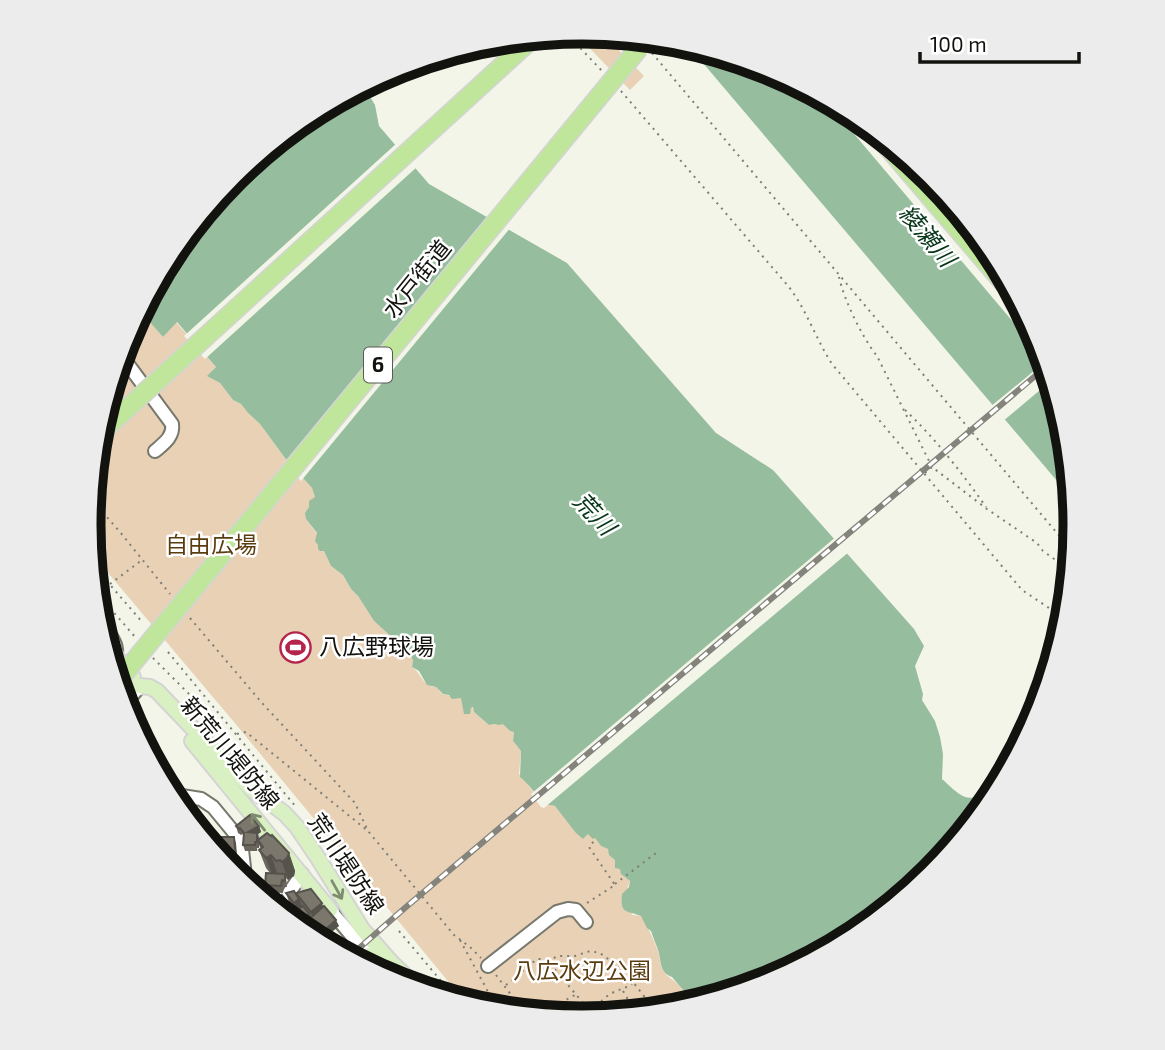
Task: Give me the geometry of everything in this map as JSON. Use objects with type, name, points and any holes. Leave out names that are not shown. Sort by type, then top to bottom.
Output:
[{"type":"highway","points":[[112,422],[522,48]]},
{"type":"highway","name":"水戸街道","points":[[125,673],[644,48]]},
{"type":"highway","points":[[905,168],[986,263]]},
{"type":"main road","name":"新荒川堤防線","points":[[124,670],[185,733],[330,910]]},
{"type":"main road","name":"荒川堤防線","points":[[140,685],[157,691],[251,789],[284,813],[297,827],[362,929],[391,962],[408,974]]},
{"type":"street","points":[[129,365],[172,424],[172,433],[168,440],[155,451]]},
{"type":"street","points":[[132,694],[140,685]]},
{"type":"street","points":[[185,797],[201,799],[213,807],[241,841],[244,867]]},
{"type":"street","points":[[283,902],[302,874]]},
{"type":"street","points":[[278,897],[286,898]]},
{"type":"street","name":"新荒川堤防線","points":[[330,910],[364,954]]},
{"type":"street","points":[[488,966],[557,912],[576,910],[586,922]]},
{"type":"path","points":[[576,44],[609,79]]},
{"type":"path","points":[[649,49],[1063,541]]},
{"type":"path","points":[[618,88],[789,287],[801,303],[832,364],[1022,590],[1056,613]]},
{"type":"path","points":[[839,276],[842,291],[932,467],[1062,564]]},
{"type":"path","points":[[904,409],[927,432],[987,509]]},
{"type":"path","points":[[924,474],[932,467]]},
{"type":"path","points":[[101,512],[169,593]]},
{"type":"path","points":[[110,585],[142,560]]},
{"type":"path","points":[[104,578],[143,623]]},
{"type":"path","points":[[108,606],[140,643]]},
{"type":"path","points":[[184,611],[262,703],[355,803],[368,831],[454,935],[476,953],[518,1002]]},
{"type":"path","points":[[167,652],[300,811]]},
{"type":"path","points":[[149,653],[209,716],[235,752]]},
{"type":"path","points":[[209,716],[216,711]]},
{"type":"path","points":[[236,734],[246,732],[368,831]]},
{"type":"path","points":[[308,821],[383,909]]},
{"type":"path","points":[[594,841],[589,847],[615,885]]},
{"type":"path","points":[[576,910],[615,885],[656,853]]},
{"type":"path","points":[[400,932],[442,984]]},
{"type":"path","points":[[459,939],[491,997]]},
{"type":"path","points":[[548,962],[557,956],[575,956],[590,951],[600,953],[631,971],[633,982],[644,996],[642,1002]]},
{"type":"path","points":[[505,985],[537,959],[546,959],[585,1006]]},
{"type":"path","points":[[596,1006],[633,982]]},
{"type":"path","points":[[623,990],[631,1003]]},
{"type":"path","points":[[544,1004],[562,1002],[575,994]]},
{"type":"green space","points":[[586,44],[614,45],[644,76],[630,90]]},
{"type":"green space","points":[[424,70],[420,74],[403,78]]},
{"type":"green space","points":[[148,320],[163,337],[176,322],[216,367],[208,376],[220,383],[233,400],[241,404],[260,424],[312,488],[315,497],[306,519],[317,534],[318,545],[331,566],[343,575],[374,621],[398,646],[405,648],[413,660],[412,667],[425,683],[436,687],[442,694],[461,698],[489,725],[503,723],[514,732],[513,741],[521,751],[519,774],[543,802],[555,806],[583,839],[588,834],[608,849],[621,869],[621,874],[630,881],[627,889],[632,915],[641,916],[657,949],[663,971],[687,995],[645,1002],[582,1006],[520,1002],[454,989],[103,567],[102,494],[110,431],[127,370]]},
{"type":"water","name":"綾瀬川","points":[[699,58],[767,80],[843,120],[1024,335],[1038,370],[1055,431],[1062,487]]},
{"type":"water","name":"荒川","points":[[368,94],[375,105],[379,126],[429,184],[567,263],[716,433],[773,470],[914,629],[924,646],[915,666],[923,694],[922,700],[935,721],[940,737],[943,754],[942,779],[965,797],[979,797],[923,865],[900,887],[850,925],[767,970],[687,995],[664,972],[651,931],[641,916],[623,909],[622,894],[629,887],[630,881],[621,874],[620,869],[615,868],[615,860],[609,855],[608,849],[588,834],[583,839],[555,806],[544,804],[520,777],[521,751],[513,741],[514,732],[503,724],[489,725],[474,712],[473,707],[470,714],[464,714],[461,698],[452,699],[436,687],[427,685],[419,671],[412,667],[413,660],[405,648],[398,650],[397,642],[374,621],[343,575],[331,566],[324,551],[318,549],[315,541],[317,533],[306,519],[305,513],[309,501],[315,497],[312,488],[260,424],[241,404],[233,400],[220,383],[207,376],[216,367],[177,322],[163,337],[148,320],[151,312],[182,258],[221,208],[265,163],[290,143]]},
{"type":"pier","points":[[397,143],[418,166],[205,359],[184,336]]},
{"type":"pier","points":[[489,214],[511,227],[301,481],[284,463]]},
{"type":"pier","points":[[1037,368],[1043,387],[1002,422],[990,407]]},
{"type":"pier","points":[[837,536],[850,551],[544,808],[541,807],[531,794]]},
{"type":"pier","points":[[930,857],[900,887],[848,926]]},
{"type":"building","points":[[250,815],[259,826],[248,832],[257,833],[257,842],[255,845],[243,845],[244,833],[236,826]]},
{"type":"building","points":[[267,833],[289,853],[282,862],[276,861],[271,855],[266,858],[259,850],[263,847],[258,840]]},
{"type":"building","points":[[219,837],[234,837],[236,858],[221,842]]},
{"type":"building","points":[[266,873],[285,874],[285,881],[282,880],[281,886],[265,885]]},
{"type":"building","points":[[311,889],[322,903],[311,912],[296,893]]},
{"type":"building","points":[[294,891],[299,899],[294,903],[286,893]]},
{"type":"building","points":[[282,895],[292,908],[290,907],[280,899]]},
{"type":"building","points":[[303,906],[309,914],[305,917],[296,911]]},
{"type":"building","points":[[324,906],[336,920],[324,931],[308,920]]},
{"type":"railway","points":[[357,950],[1039,373]]},
{"type":"place","name":"八広野球場","points":[[296,647]]},
{"type":"park label","name":"自由広場","points":[[211,545]]},
{"type":"park label","name":"八広水辺公園","points":[[582,971]]}]
